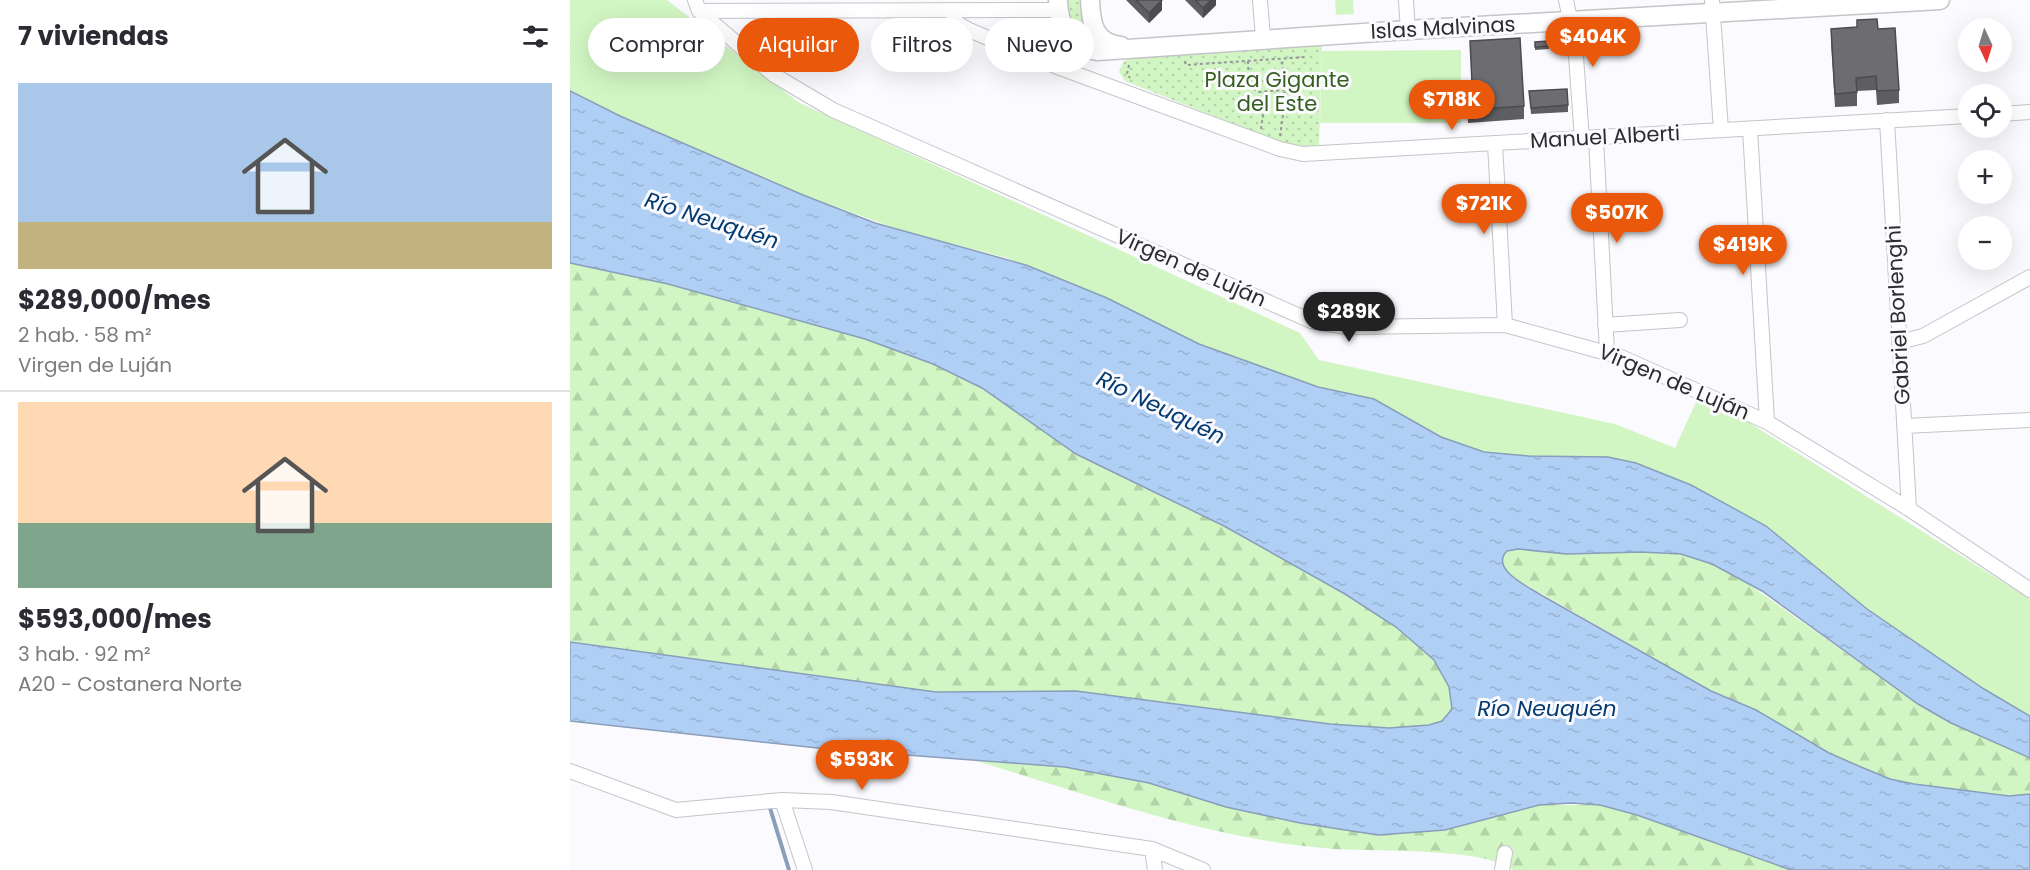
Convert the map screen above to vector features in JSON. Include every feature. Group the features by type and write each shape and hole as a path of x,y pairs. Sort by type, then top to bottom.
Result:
{"main road":[{"path":"1090,0 1092,24 1100,38 1128,54"},
{"name":"Islas Malvinas","path":"1058,5 1066,32 1083,48 1128,54 1263,38 1570,21 1712,6 1940,0"}],"street":[{"path":"1260,0 1263,38"},
{"path":"1407,0 1408,30"},
{"path":"1566,0 1576,48 1582,139"},
{"path":"697,6 830,5 950,10 1058,5"},
{"name":"Virgen de Luján","path":"697,6 774,75 833,110 1311,321 1346,327 1505,326 1607,352 1725,401 1767,422 1909,509 2030,590"},
{"path":"1712,6 1721,130"},
{"name":"Manuel Alberti","path":"950,10 957,23 969,30 1060,68 1291,152 1319,155 1958,116"},
{"path":"2012,113 2030,112"},
{"name":"Gabriel Borlenghi","path":"1887,120 1909,509"},
{"path":"1750,129 1767,422"},
{"path":"1596,138 1607,352"},
{"path":"1495,144 1505,326"},
{"path":"1899,342 1923,336 2030,277"},
{"path":"1605,325 1680,320"},
{"path":"1904,426 2030,420"},
{"path":"570,771 676,810 782,800 831,802 1152,849 1203,870"},
{"path":"782,800 805,870"},
{"path":"1152,849 1155,870"},
{"path":"1502,870 1505,853"}],"path":[{"path":"1127,74 1128,54"},
{"path":"1185,57 1186,65 1305,57"},
{"path":"1280,137 1284,90 1282,59"},
{"path":"1248,61 1249,86 1259,92 1284,90"},
{"path":"1261,129 1266,91"}],"green space":[{"path":"570,0 667,0 690,18 588,18 588,72 725,72 725,45 737,55 737,72 759,72 798,102 1300,333 1319,360 1615,424 1675,448 1698,398 1737,415 2030,599 2030,716 1984,689 1867,609 1766,526 1691,485 1636,463 1608,457 1529,456 1484,452 1441,437 1374,399 1318,387 1199,344 1107,298 1007,258 906,232 803,195 620,116 570,91"},
{"path":"1064,0 1085,0 1090,18 1069,18"},
{"path":"1335,0 1353,0 1354,14 1336,15"},
{"name":"Plaza Gigante del Este","path":"1322,45 1319,146 1290,146 1125,81 1119,72 1123,62 1131,57"},
{"path":"1461,50 1461,123 1320,123 1322,51"},
{"path":"570,263 668,284 865,339 933,364 982,388 1028,418 1153,490 1224,526 1345,594 1397,627 1434,660 1449,687 1452,709 1442,721 1429,725 1389,728 1330,724 1076,691 936,692 570,642"},
{"path":"1507,550 1566,554 1641,552 1681,554 1712,564 1737,576 1918,704 2030,758 2030,794 2009,796 1914,784 1890,779 1829,753 1756,710 1711,691 1516,579 1505,569 1502,558"},
{"path":"976,761 1065,767 1149,783 1226,807 1300,823 1378,835 1493,817 1539,805 1600,805 1637,815 1791,870 1513,870 1479,857 1454,854 1334,849 1288,844 1153,815"}],"water":[{"name":"Río Neuquén","path":"570,91 620,116 803,195 875,223 1026,265 1107,298 1199,344 1318,387 1374,399 1441,437 1484,452 1529,456 1608,457 1636,463 1691,485 1766,526 1867,609 1984,689 2030,716 2030,758 1951,723 1918,704 1762,591 1712,564 1681,554 1641,552 1566,554 1518,549 1507,551 1503,564 1513,577 1541,595 1711,691 1756,710 1829,753 1861,767 1890,779 1914,784 2009,796 2030,794 2030,870 1791,870 1637,815 1600,805 1571,803 1539,805 1445,830 1378,835 1300,823 1226,807 1149,783 1065,767 827,749 570,721 570,642 936,692 1076,691 1330,724 1389,728 1429,725 1442,721 1452,709 1449,687 1434,660 1396,627 1345,594 1224,526 1076,454 982,388 933,364 865,339 668,284 570,263"}],"building":[{"path":"1136,0 1162,0 1149,13"},
{"path":"1195,0 1211,0 1203,8"},
{"path":"1877,19 1878,29 1895,28 1899,90 1877,91 1876,76 1856,78 1857,92 1835,94 1831,29 1857,27 1857,20"},
{"path":"1520,38 1524,106 1468,110 1466,84 1472,83 1470,41"},
{"path":"1548,41 1549,46 1535,47 1535,42"},
{"path":"1567,89 1568,105 1531,108 1529,91"}],"waterway":[{"path":"770,808 789,870"}]}
